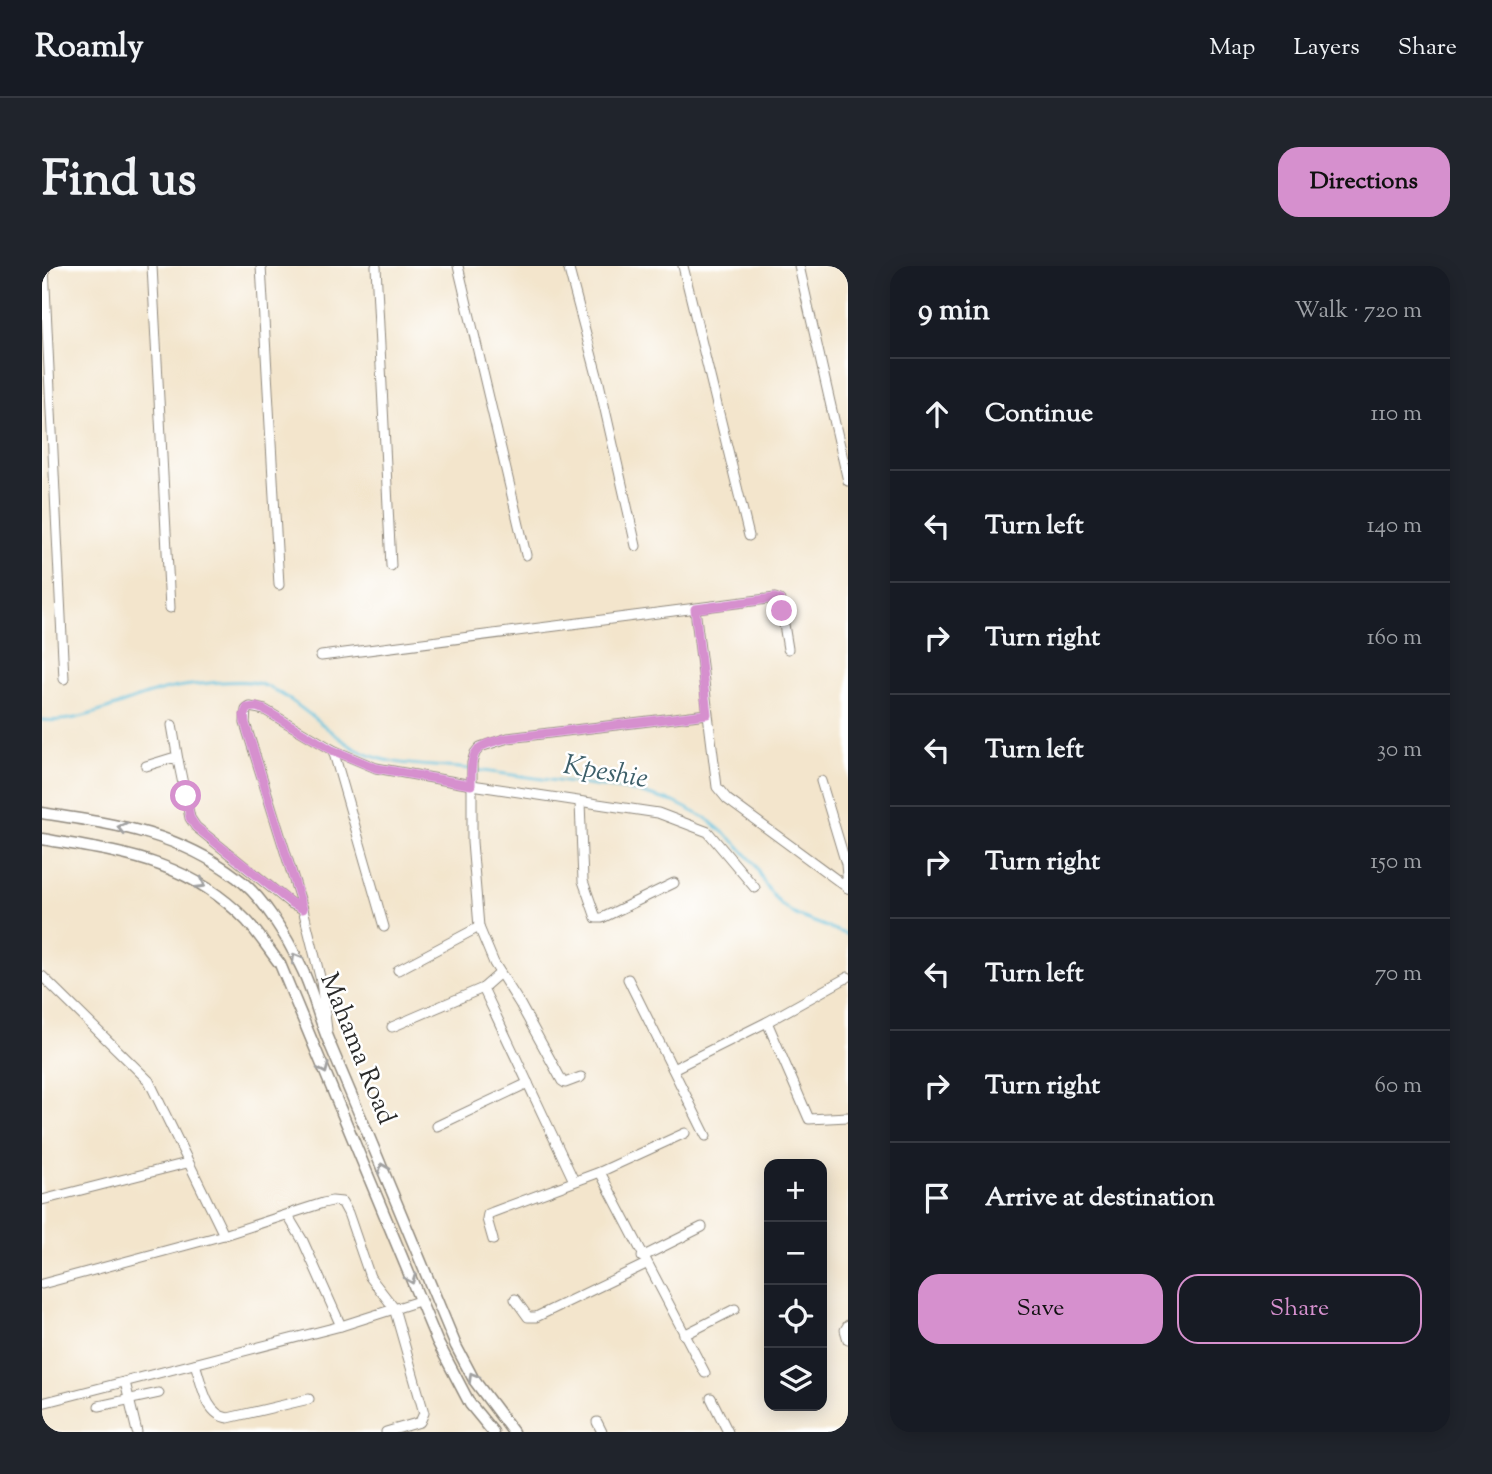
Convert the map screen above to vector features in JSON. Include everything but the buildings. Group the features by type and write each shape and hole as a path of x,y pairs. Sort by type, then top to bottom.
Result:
{"street":[{"path":"44,266 64,679"},
{"path":"152,266 170,608"},
{"path":"261,266 279,584"},
{"path":"376,266 391,566"},
{"path":"458,266 526,555"},
{"path":"568,266 636,546"},
{"path":"683,266 749,536"},
{"path":"799,266 848,481"},
{"path":"321,656 775,598 780,600 788,649"},
{"path":"695,609 717,787 727,799 848,888"},
{"path":"328,1039 321,981 303,909 245,723 246,710 250,707 265,710 332,750 376,768 658,813 708,832 755,888"},
{"path":"581,1077 565,1083 562,1081 488,951 479,927 471,842 472,763 480,747 508,738 707,714"},
{"path":"172,725 188,815 196,827 290,902 303,909"},
{"path":"332,750 384,927"},
{"path":"146,766 172,758 177,760"},
{"path":"821,781 846,864 848,888"},
{"path":"580,802 583,881 597,918 674,883"},
{"name":"Mahama Road","path":"42,813 162,836 200,852 239,878 270,913 302,968 328,1039 456,1346 474,1380 513,1432"},
{"name":"Mahama Road","path":"42,839 128,855 171,868 206,886 248,922 280,964 419,1301 470,1404 493,1432"},
{"path":"398,970 479,927"},
{"path":"392,1027 483,988 500,973"},
{"path":"42,976 149,1081 224,1235"},
{"path":"673,1069 767,1022 848,977"},
{"path":"628,979 706,1136"},
{"path":"483,988 575,1181"},
{"path":"767,1022 809,1119 848,1117"},
{"path":"437,1126 527,1083"},
{"path":"494,1240 488,1214 600,1172 685,1133"},
{"path":"42,1199 187,1163"},
{"path":"600,1172 644,1261 705,1373"},
{"path":"42,1284 224,1235 332,1201 342,1202 370,1277 394,1308 424,1413 420,1422 386,1432"},
{"path":"288,1216 303,1241 341,1326"},
{"path":"515,1299 528,1317 536,1317 644,1261 702,1227"},
{"path":"42,1403 341,1326 419,1301"},
{"path":"684,1335 735,1309"},
{"path":"848,1325 845,1330 848,1340"},
{"path":"195,1364 211,1409 221,1417 228,1418 309,1399"},
{"path":"125,1382 137,1432"},
{"path":"99,1406 159,1393"},
{"path":"711,1398 728,1432"},
{"path":"597,1422 602,1432"}],"waterway":[{"name":"Kpeshie","path":"42,720 72,719 180,687 218,682 251,682 276,691 354,748 367,754 395,762 469,769"},
{"name":"Kpeshie","path":"476,770 638,792 674,802 706,818 736,843 754,863 766,886 781,905 796,915 848,935"}],"route":[{"path":"186,796 190,818 196,827 290,902 303,909 245,723 247,708 265,710 332,750 376,768 471,785 475,753 489,742 707,714 695,609 775,598 780,600 782,611"}]}
